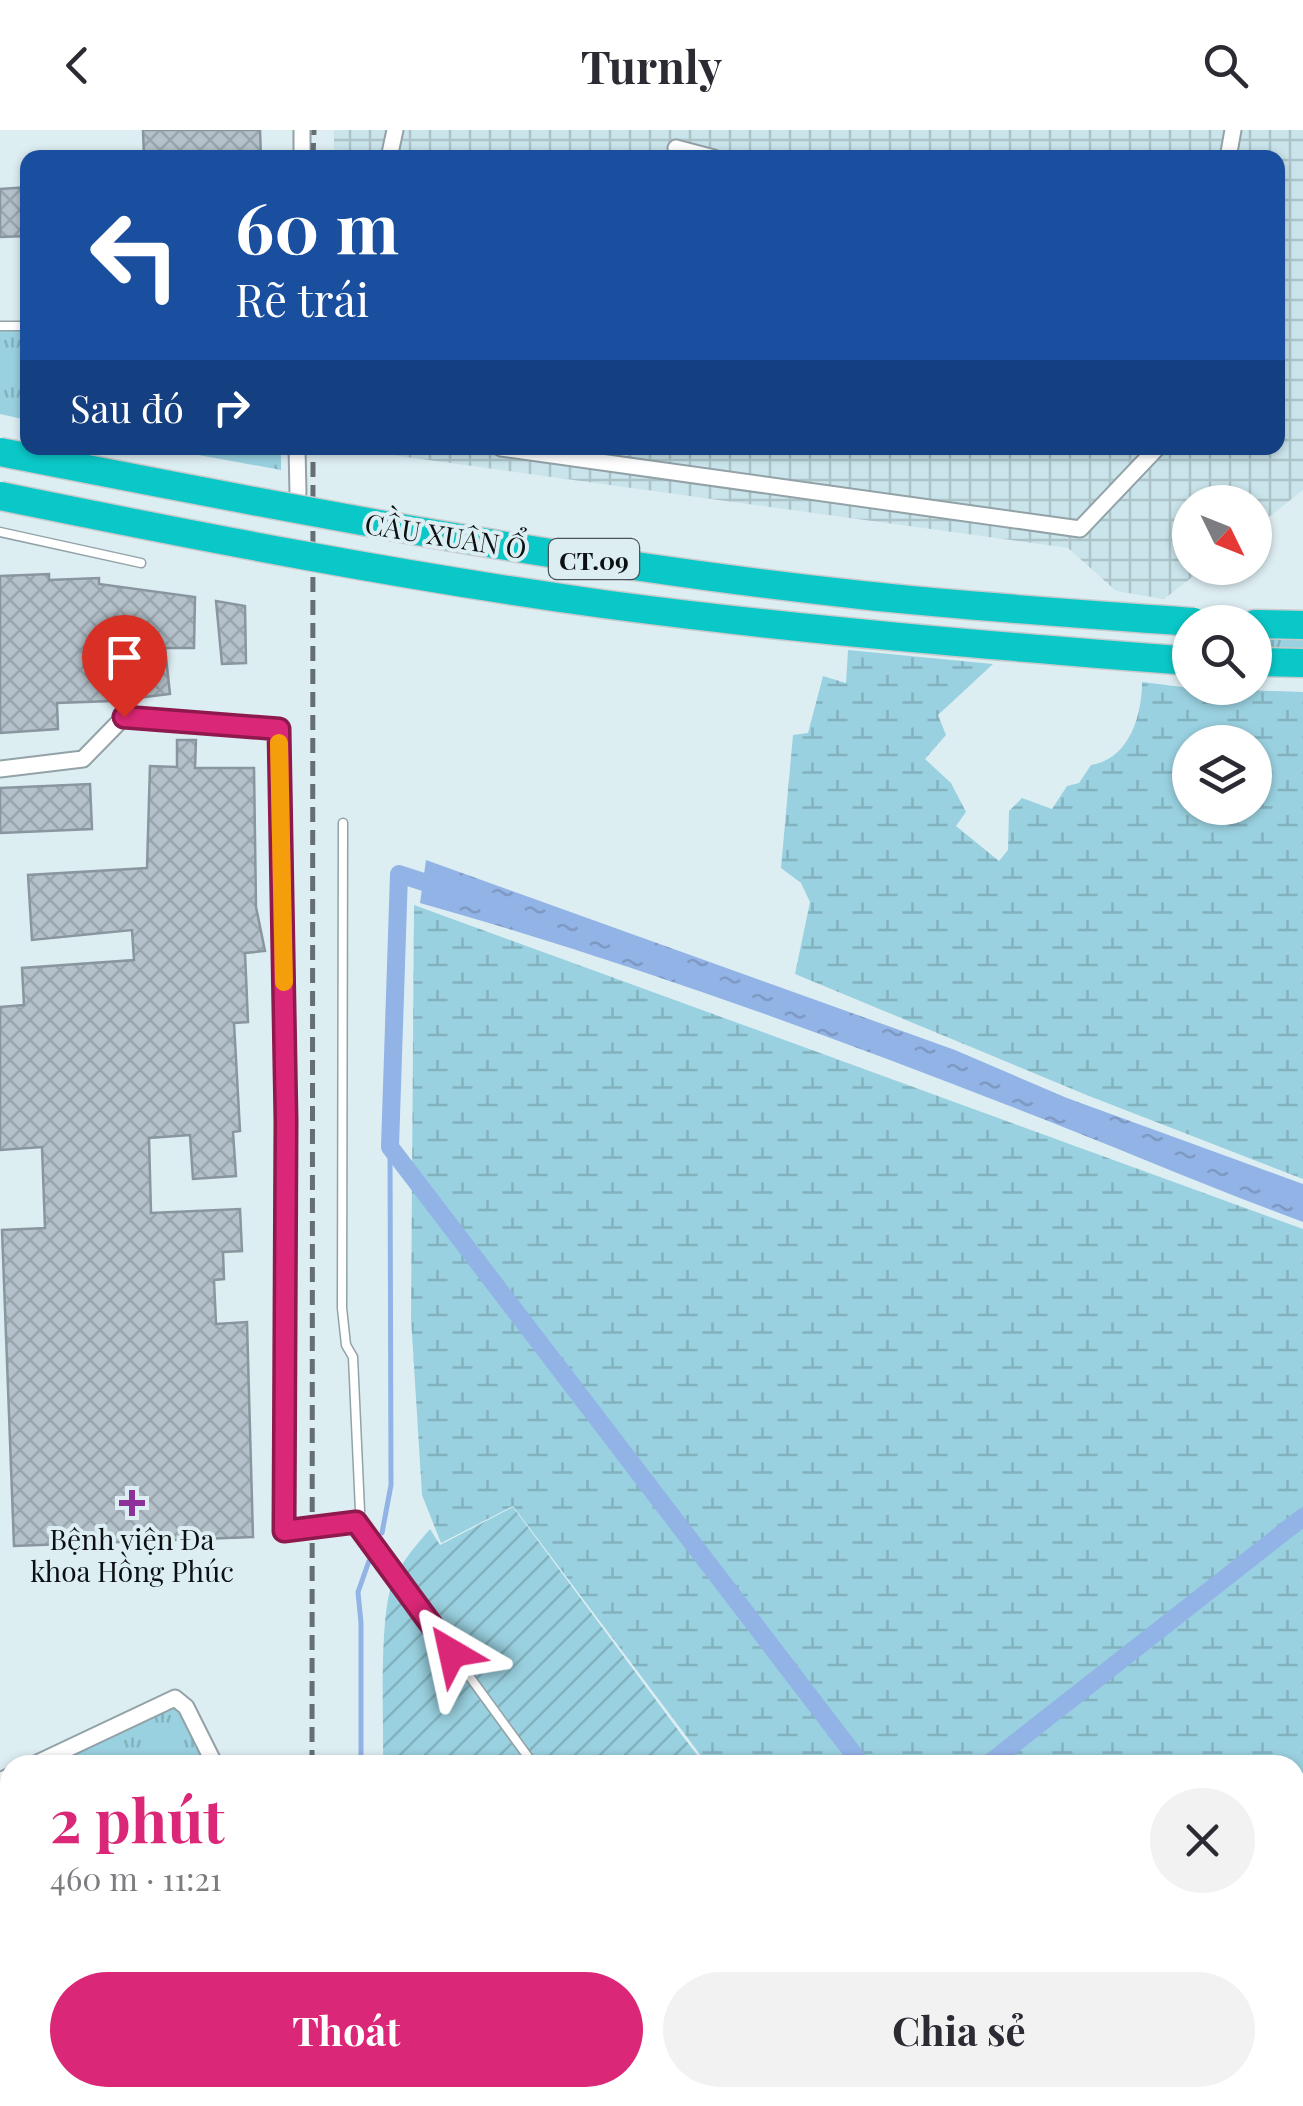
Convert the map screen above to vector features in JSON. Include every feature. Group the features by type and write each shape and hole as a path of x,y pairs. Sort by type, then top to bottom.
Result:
{"highway":[{"name":"CẦU XUÂN Ổ","path":"0,452 358,521 626,564 859,595 1172,620"},
{"name":"CẦU XUÂN Ổ","path":"0,496 283,551 598,603 852,634 1172,661"},
{"path":"1272,624 1303,624"},
{"path":"1272,662 1303,662"}],"street":[{"path":"297,455 298,493"},
{"path":"610,455 1080,529 1149,455"},
{"path":"0,769 83,759 124,717 279,729 286,1121 284,1531"},
{"path":"54,1755 175,1698 186,1708 210,1755"}],"lane":[{"path":"0,532 141,563"},
{"path":"343,823 342,1308 346,1345 354,1357 360,1512 356,1522"},
{"path":"284,1531 356,1522"},
{"path":"356,1522 527,1755"}],"shaded area":[{"path":"334,130 1303,130 1303,490 1272,515 1272,485 1172,485 1172,585 1182,585 1164,599 1116,591 1068,548 392,455 1285,455 1285,150 334,150"}],"green space":[{"path":"0,321 20,321 20,418 0,414"},
{"path":"198,455 281,455 281,470"},
{"path":"1272,639 1303,640 1303,651 1272,650"},
{"path":"848,650 993,664 938,715 946,735 925,759 951,783 966,812 956,826 999,861 1008,850 1009,811 1022,798 1052,809 1067,786 1079,783 1091,765 1104,761 1124,745 1136,722 1142,682 1172,686 1172,705 1272,705 1272,691 1303,692 1303,1179 1089,1096 795,974 810,902 801,883 781,868 793,735 808,733 823,676 846,683"},
{"path":"414,905 1303,1229 1303,1755 700,1755 513,1506 441,1543 422,1495 411,1318"},
{"path":"513,1507 698,1755 383,1755 384,1641 389,1595 406,1559 430,1529 440,1545"},
{"path":"168,1704 179,1706 203,1755 63,1755"}],"water":[{"path":"426,860 955,1050 1067,1098 1303,1184 1303,1222 789,1023 643,972 420,903"}],"building":[{"path":"143,130 260,130 261,150 144,150"},
{"path":"20,188 20,236 0,237 0,189"},
{"path":"49,574 49,580 99,578 99,584 195,597 194,648 165,648 170,694 57,703 58,729 0,733 0,576"},
{"path":"216,601 245,606 246,663 222,664"},
{"path":"177,740 196,740 195,768 254,768 256,907 265,951 245,953 248,1022 234,1023 240,1131 233,1132 236,1176 193,1179 190,1135 149,1138 151,1213 240,1209 242,1251 223,1252 224,1279 214,1280 216,1324 247,1322 253,1537 14,1546 2,1230 45,1228 42,1147 0,1150 0,1007 24,1005 22,968 134,960 132,930 32,940 28,875 147,868 150,766 177,767"},
{"path":"90,784 92,829 0,833 0,788"}],"waterway":[{"path":"445,889 399,874 390,1147 854,1755"},
{"path":"382,1533 391,1485 390,1147"},
{"path":"1000,1755 1303,1517"},
{"path":"361,1755 358,1592 369,1561"}],"railway":[{"path":"313,150 314,130"},
{"path":"312,1755 313,455"}],"slow traffic":[{"path":"279,743 284,982"}],"place":[{"name":"Bệnh viện Đa khoa Hồng Phúc","path":"132,1503"}],"route":[{"path":"124,717 279,729 286,1121 284,1531 356,1522 452,1653"}]}
